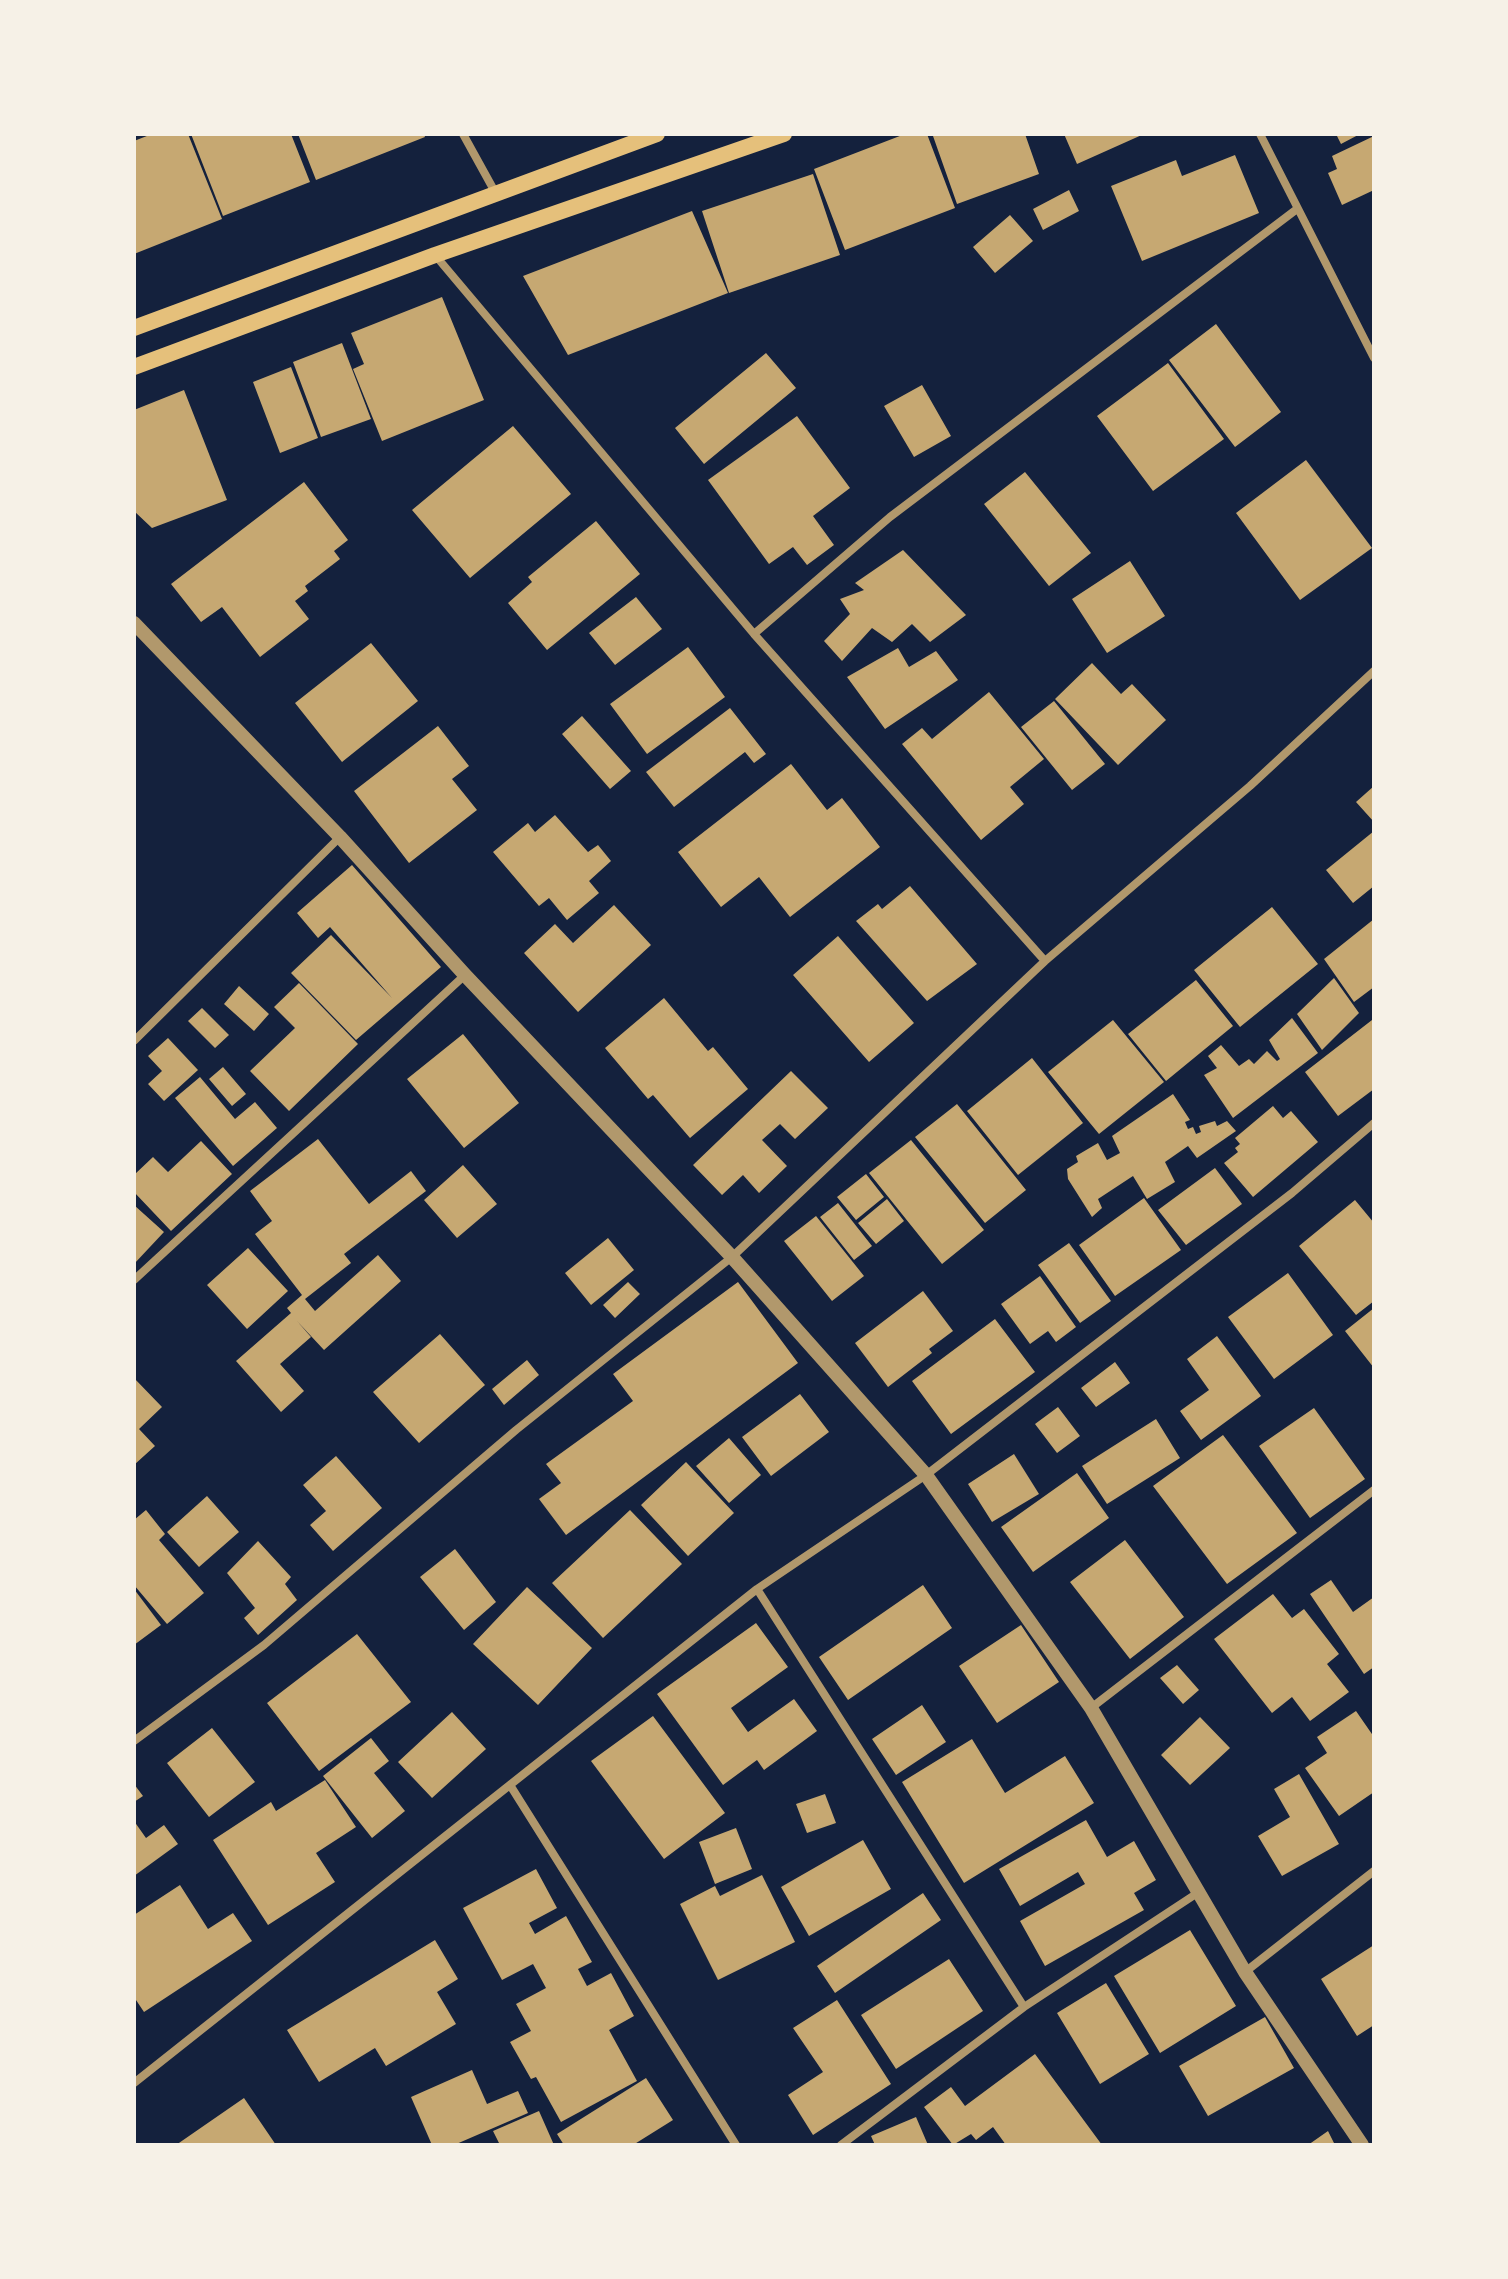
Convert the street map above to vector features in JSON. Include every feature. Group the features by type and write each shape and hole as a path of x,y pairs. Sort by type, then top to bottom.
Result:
{"main road":[{"path":"134,328 657,134"},
{"path":"134,367 435,255 784,134"}],"street":[{"path":"463,134 495,192"},
{"path":"1260,134 1374,358"},
{"path":"754,634 890,517 1297,209"},
{"path":"435,255 754,634 1045,961"},
{"path":"134,623 340,837 465,975 732,1257 926,1475 1091,1708 1245,1972 1362,2145"},
{"path":"134,1741 264,1645 516,1430 732,1257 1045,961 1250,786 1374,671"},
{"path":"134,1041 340,837"},
{"path":"134,1280 465,975"},
{"path":"134,2083 757,1589 926,1475 1292,1193 1374,1123"},
{"path":"1091,1708 1374,1490"},
{"path":"757,1589 1024,2007"},
{"path":"510,1785 736,2145"},
{"path":"1245,1972 1374,1871"},
{"path":"841,2145 1024,2007 1199,1892"}],"building":[{"path":"152,134 188,134 222,219 134,254 134,141"},
{"path":"191,134 291,134 310,182 223,216"},
{"path":"298,134 424,134 425,137 316,180"},
{"path":"905,134 927,134 955,208 845,250 814,169"},
{"path":"1025,134 1039,174 957,204 933,136"},
{"path":"1064,134 1144,134 1077,164"},
{"path":"1336,134 1360,134 1341,144"},
{"path":"1374,136 1374,190 1342,205 1328,173 1337,169 1332,156"},
{"path":"1235,155 1259,213 1142,261 1111,186 1176,160 1182,176"},
{"path":"813,174 840,255 729,293 702,211"},
{"path":"1069,190 1079,211 1043,230 1033,209"},
{"path":"692,211 728,293 568,355 523,276"},
{"path":"1010,215 1033,241 995,273 973,247"},
{"path":"442,297 484,400 382,441 353,369 364,364 351,333"},
{"path":"1216,324 1281,412 1235,447 1169,360"},
{"path":"342,343 371,419 321,437 293,362"},
{"path":"766,353 796,388 704,464 675,428"},
{"path":"1168,363 1224,439 1153,491 1097,416"},
{"path":"291,367 318,438 280,453 253,382"},
{"path":"922,385 951,436 914,457 884,406"},
{"path":"184,390 227,500 152,528 134,511 134,410"},
{"path":"797,416 850,488 813,516 834,545 807,565 793,547 769,564 708,480"},
{"path":"513,426 571,494 470,578 412,510"},
{"path":"1306,460 1372,548 1300,600 1236,513"},
{"path":"1025,472 1091,553 1049,586 984,504"},
{"path":"304,482 348,540 334,551 340,559 305,586 308,591 295,601 309,619 260,657 222,607 201,622 171,584"},
{"path":"596,521 640,574 547,650 508,603 532,582 528,577"},
{"path":"903,550 966,615 930,642 912,624 892,642 872,628 842,661 824,641 850,614 840,599 864,590 855,583"},
{"path":"1130,561 1165,616 1107,653 1072,599"},
{"path":"636,597 662,629 615,665 589,633"},
{"path":"371,643 418,701 342,762 295,703"},
{"path":"688,647 725,697 647,754 610,704"},
{"path":"898,648 909,667 936,651 958,680 885,729 847,677"},
{"path":"1092,663 1121,694 1132,684 1166,720 1118,765 1055,699"},
{"path":"989,692 1044,759 1010,787 1024,804 981,840 902,744 922,728 932,739"},
{"path":"1054,701 1105,764 1072,790 1021,727"},
{"path":"730,708 766,754 754,763 745,752 674,807 646,772"},
{"path":"582,716 631,771 610,789 562,734"},
{"path":"438,726 469,766 452,779 477,810 409,863 354,791"},
{"path":"791,764 827,810 842,798 880,847 790,917 759,877 721,907 678,852"},
{"path":"1374,786 1374,822 1356,802"},
{"path":"555,815 588,852 598,845 611,861 589,881 599,893 567,920 549,898 539,906 493,852 528,823 535,832"},
{"path":"1374,831 1374,886 1353,903 1326,870"},
{"path":"352,865 441,967 356,1040 291,973 331,935 392,998 330,927 318,938 297,913"},
{"path":"910,886 977,964 927,1001 856,921 878,904 882,909"},
{"path":"614,905 651,945 578,1012 524,953 555,924 573,943"},
{"path":"1272,907 1318,964 1240,1027 1194,970"},
{"path":"1374,919 1374,987 1354,1002 1324,959"},
{"path":"838,936 914,1023 869,1062 793,975"},
{"path":"1334,978 1359,1013 1322,1050 1297,1014"},
{"path":"1196,980 1233,1026 1166,1081 1128,1034"},
{"path":"299,983 358,1044 289,1111 250,1071 295,1028 274,1007"},
{"path":"239,986 269,1014 254,1031 224,1004"},
{"path":"664,998 708,1051 713,1047 748,1089 690,1138 653,1095 648,1099 605,1048"},
{"path":"202,1008 229,1035 215,1048 188,1021"},
{"path":"1292,1018 1318,1053 1233,1118 1204,1075 1217,1068 1208,1056 1221,1045 1239,1066 1249,1059 1254,1064 1267,1051 1277,1061 1280,1059 1269,1040"},
{"path":"1113,1020 1164,1082 1099,1134 1048,1072"},
{"path":"1372,1020 1374,1089 1338,1116 1305,1072"},
{"path":"463,1034 519,1103 464,1148 407,1079"},
{"path":"168,1038 198,1070 164,1101 148,1084 162,1071 148,1056"},
{"path":"1032,1058 1083,1123 1018,1175 967,1111"},
{"path":"223,1067 246,1094 232,1106 209,1079"},
{"path":"791,1071 828,1108 795,1139 780,1124 762,1140 787,1166 759,1193 743,1175 722,1195 693,1165"},
{"path":"200,1077 235,1119 255,1102 277,1128 233,1166 175,1098"},
{"path":"1173,1094 1190,1120 1185,1122 1188,1129 1193,1127 1196,1134 1201,1132 1199,1126 1215,1121 1217,1126 1227,1121 1236,1131 1197,1158 1188,1146 1165,1162 1175,1182 1147,1199 1133,1176 1098,1199 1102,1208 1092,1217 1068,1179 1067,1169 1078,1162 1076,1156 1098,1143 1107,1160 1120,1153 1112,1136"},
{"path":"957,1104 1026,1190 985,1223 915,1137"},
{"path":"1273,1106 1283,1118 1291,1111 1318,1142 1253,1197 1224,1163 1238,1152 1235,1148 1240,1144 1235,1138"},
{"path":"318,1139 369,1204 411,1171 426,1191 344,1254 351,1263 305,1299 315,1311 378,1255 401,1281 324,1350 297,1321 311,1337 280,1364 304,1391 281,1412 236,1361 291,1313 287,1308 302,1295 255,1234 272,1221 250,1191"},
{"path":"911,1140 984,1230 942,1264 869,1173"},
{"path":"201,1141 232,1174 171,1231 134,1192 134,1175 153,1157 168,1172"},
{"path":"463,1165 497,1204 457,1238 424,1200"},
{"path":"1215,1168 1242,1204 1186,1245 1158,1210"},
{"path":"866,1174 884,1197 856,1220 837,1197"},
{"path":"1144,1198 1181,1250 1115,1296 1079,1245"},
{"path":"887,1199 904,1221 876,1244 858,1223"},
{"path":"1355,1200 1374,1223 1374,1301 1356,1315 1299,1246"},
{"path":"838,1203 872,1246 854,1260 820,1217"},
{"path":"134,1205 164,1232 134,1264"},
{"path":"816,1216 864,1276 832,1301 784,1241"},
{"path":"608,1238 634,1270 591,1305 565,1273"},
{"path":"1069,1243 1111,1301 1080,1323 1038,1265"},
{"path":"248,1248 288,1291 247,1329 207,1285"},
{"path":"1288,1273 1333,1335 1274,1379 1228,1317"},
{"path":"1040,1276 1076,1327 1056,1342 1048,1331 1030,1344 1001,1304"},
{"path":"628,1282 640,1294 615,1318 603,1305"},
{"path":"738,1282 798,1363 566,1535 539,1499 561,1483 546,1464 633,1401 613,1374"},
{"path":"923,1291 953,1331 929,1349 932,1353 888,1387 855,1343"},
{"path":"1374,1308 1374,1368 1345,1331"},
{"path":"995,1319 1035,1372 951,1434 912,1381"},
{"path":"440,1334 485,1385 419,1443 373,1392"},
{"path":"1217,1336 1261,1396 1201,1440 1180,1411 1209,1390 1187,1359"},
{"path":"527,1360 539,1375 504,1405 492,1389"},
{"path":"1115,1362 1130,1383 1096,1407 1081,1388"},
{"path":"134,1378 162,1407 139,1429 155,1446 134,1465"},
{"path":"800,1394 829,1432 771,1476 742,1437"},
{"path":"1058,1407 1080,1436 1057,1453 1035,1424"},
{"path":"1314,1408 1365,1479 1310,1518 1259,1446"},
{"path":"1156,1419 1180,1458 1107,1504 1082,1466"},
{"path":"1223,1435 1297,1533 1227,1584 1153,1486"},
{"path":"729,1438 761,1475 729,1503 696,1466"},
{"path":"1014,1454 1039,1494 992,1522 968,1484"},
{"path":"336,1456 382,1508 333,1551 310,1525 326,1511 303,1485"},
{"path":"686,1462 734,1513 688,1556 641,1505"},
{"path":"1077,1473 1109,1518 1033,1572 1001,1527"},
{"path":"207,1496 239,1532 199,1567 167,1532"},
{"path":"146,1510 165,1534 159,1540 204,1593 167,1624 134,1585 134,1520"},
{"path":"630,1510 682,1564 603,1638 552,1583"},
{"path":"1125,1540 1184,1617 1130,1659 1070,1582"},
{"path":"258,1541 291,1577 285,1584 297,1600 258,1635 244,1618 255,1608 227,1573"},
{"path":"455,1549 496,1602 464,1630 420,1577"},
{"path":"1331,1580 1353,1612 1374,1597 1374,1667 1364,1674 1310,1594"},
{"path":"923,1585 952,1628 848,1700 819,1657"},
{"path":"527,1587 592,1648 538,1705 473,1644"},
{"path":"134,1589 161,1625 134,1645"},
{"path":"1273,1594 1292,1618 1304,1609 1339,1654 1327,1664 1349,1692 1310,1721 1292,1697 1272,1713 1214,1639"},
{"path":"756,1623 788,1667 731,1708 748,1732 794,1699 817,1731 764,1770 757,1760 723,1785 657,1694"},
{"path":"1021,1625 1059,1682 997,1723 959,1666"},
{"path":"357,1634 411,1702 319,1771 267,1703"},
{"path":"1177,1665 1199,1690 1183,1704 1160,1678"},
{"path":"922,1705 946,1742 896,1775 872,1739"},
{"path":"1356,1711 1374,1737 1374,1792 1339,1816 1305,1768 1327,1753 1317,1737"},
{"path":"452,1712 486,1749 432,1798 398,1762"},
{"path":"653,1716 725,1813 664,1859 591,1761"},
{"path":"1200,1717 1230,1748 1190,1785 1161,1755"},
{"path":"212,1728 255,1782 209,1817 167,1763"},
{"path":"371,1738 389,1761 374,1773 405,1811 372,1838 323,1776"},
{"path":"972,1739 1005,1793 1065,1756 1094,1803 964,1883 902,1782"},
{"path":"1299,1774 1339,1844 1282,1876 1258,1836 1290,1817 1274,1789"},
{"path":"325,1780 356,1827 316,1853 335,1882 268,1925 213,1840 271,1802 276,1811"},
{"path":"134,1784 143,1796 134,1802"},
{"path":"825,1794 836,1823 807,1833 796,1804"},
{"path":"1086,1820 1107,1857 1134,1841 1156,1880 1134,1893 1144,1910 1045,1966 1020,1921 1085,1884 1078,1872 1020,1906 999,1869"},
{"path":"134,1821 146,1838 164,1825 178,1844 134,1876"},
{"path":"736,1828 752,1869 715,1884 699,1842"},
{"path":"863,1840 891,1889 809,1936 781,1887"},
{"path":"536,1869 557,1908 529,1923 535,1934 566,1916 592,1962 578,1969 587,1986 611,1973 634,2016 609,2030 637,2081 561,2122 536,2077 531,2079 510,2042 531,2031 516,2004 546,1988 533,1964 502,1980 463,1908"},
{"path":"762,1875 795,1942 718,1980 680,1904 715,1886 720,1896"},
{"path":"180,1885 208,1929 233,1913 252,1941 144,2012 134,1997 134,1915"},
{"path":"923,1893 941,1920 835,1993 817,1966"},
{"path":"1190,1930 1236,2006 1160,2053 1114,1976"},
{"path":"435,1940 458,1979 437,1992 456,2024 386,2066 375,2048 319,2082 287,2030"},
{"path":"1374,1945 1374,2025 1357,2036 1321,1979"},
{"path":"949,1959 983,2011 896,2069 861,2015"},
{"path":"1106,1983 1149,2054 1100,2084 1057,2013"},
{"path":"837,2000 891,2084 813,2135 788,2095 823,2072 793,2028"},
{"path":"1265,2017 1294,2068 1208,2116 1179,2066"},
{"path":"1035,2054 1102,2145 1006,2145 993,2127 976,2140 971,2134 953,2145 924,2107 951,2087 965,2106"},
{"path":"472,2070 487,2104 518,2091 528,2113 454,2145 432,2145 411,2097"},
{"path":"646,2078 673,2120 633,2145 564,2145 557,2134"},
{"path":"244,2098 276,2145 176,2145"},
{"path":"539,2111 554,2145 500,2145 493,2131"},
{"path":"916,2117 928,2145 875,2145 871,2136"},
{"path":"1328,2131 1335,2145 1308,2145"}]}
